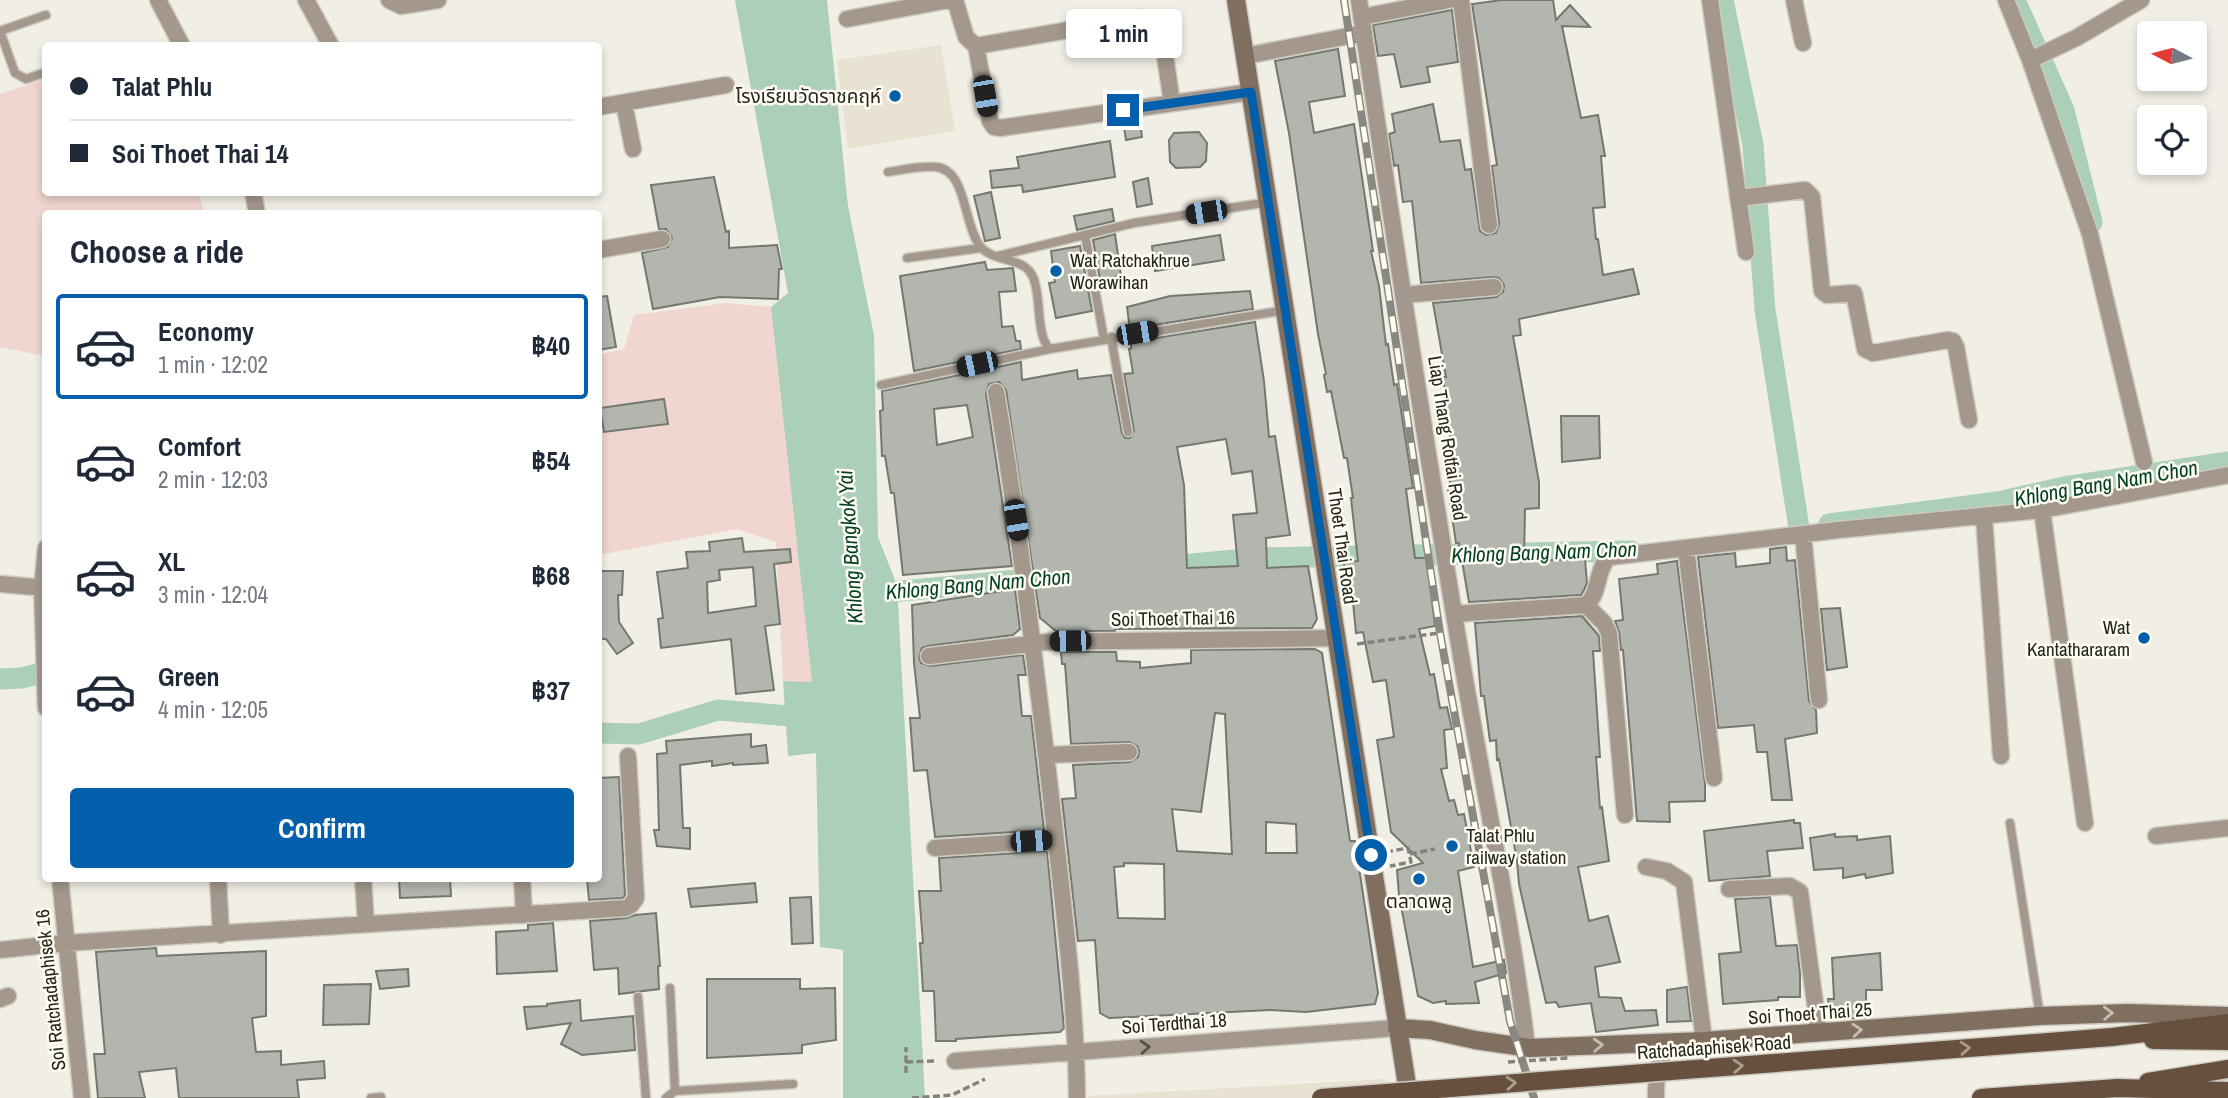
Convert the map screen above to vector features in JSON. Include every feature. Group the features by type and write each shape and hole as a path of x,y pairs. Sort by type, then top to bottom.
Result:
{"main road":[{"name":"Thoet Thai Road","path":"1236,0 1409,1098"},
{"name":"Soi Thoet Thai 25","path":"1397,1028 1430,1030 1530,1048 1704,1041 2040,1016 2128,1013 2228,1016"},
{"name":"Ratchadaphisek Road","path":"1321,1098 2112,1037 2228,1023"},
{"name":"Ratchadaphisek Road","path":"2112,1037 2228,1041"},
{"path":"1981,1098 2118,1088 2228,1069"},
{"path":"2118,1088 2228,1091"}],"street":[{"path":"158,0 181,42"},
{"path":"306,0 329,42"},
{"path":"388,0 401,6 438,0"},
{"path":"847,19 949,0"},
{"path":"955,0 971,41 990,121 994,127 1251,92"},
{"name":"Liap Thang Rotfai Road","path":"1359,0 1455,622 1513,941 1526,1039 1530,1048"},
{"path":"1245,56 1449,0"},
{"path":"1461,0 1489,225"},
{"path":"1710,0 1751,196 1746,253"},
{"path":"1794,0 1804,43"},
{"path":"2006,0 2030,60 2090,234 2144,462"},
{"path":"2030,60 2076,38 2141,0"},
{"path":"971,41 1138,18 1157,21 1161,29 1172,103"},
{"path":"602,106 726,85"},
{"path":"624,103 633,149"},
{"path":"1751,196 1805,190 1812,197 1822,291 1827,295 1854,293 1864,349 1873,352 1953,341 1969,419"},
{"path":"602,249 662,239"},
{"path":"1403,295 1494,287"},
{"path":"996,392 1023,564 1056,840 1077,1052 1077,1098"},
{"path":"1455,622 1586,605 1592,600 1599,572 1609,557 2042,510 2228,475"},
{"path":"2042,510 2085,823"},
{"path":"1984,517 2001,756"},
{"path":"1804,534 1819,700"},
{"path":"1686,548 1714,778"},
{"path":"0,584 42,588"},
{"path":"1586,605 1597,615 1609,633 1625,815"},
{"name":"Soi Thoet Thai 16","path":"929,656 1032,642 1336,642"},
{"path":"1046,755 1129,752"},
{"path":"0,950 65,943 625,908 636,898 628,756"},
{"path":"2156,836 2228,828"},
{"path":"935,848 1056,840"},
{"path":"1646,867 1667,871 1684,882 1704,1041"},
{"name":"Soi Ratchadaphisek 16","path":"60,882 82,1098"},
{"path":"218,882 221,935"},
{"path":"363,882 366,924"},
{"path":"522,882 524,915"},
{"path":"1729,889 1790,886 1800,892 1819,1033"},
{"name":"Soi Terdthai 18","path":"955,1061 1397,1028"},
{"path":"1656,1098 1655,1083 1667,1043"}],"lane":[{"path":"42,73 26,79 15,73 0,31 46,15"},
{"path":"888,172 935,167 950,171 957,181 970,229 981,248 995,256 1012,260 1031,273 1038,288 1042,336 1050,349"},
{"path":"995,256 1134,223 1269,202"},
{"path":"1084,235 1128,432"},
{"path":"907,258 981,248"},
{"path":"881,385 1108,338 1286,310"},
{"path":"2010,822 2040,1016"},
{"path":"670,988 675,1091"},
{"path":"638,997 646,1098"},
{"path":"666,1098 675,1091 793,1084"},
{"path":"371,1098 382,1097"}],"path":[{"path":"1336,642 1455,622"},
{"path":"1385,853 1408,848 1410,854 1411,862 1388,867"},
{"path":"1410,854 1435,849"},
{"path":"906,1047 906,1073"},
{"path":"1508,1062 1575,1058"},
{"path":"906,1062 934,1061"},
{"path":"912,1098 952,1095 985,1079"}],"shaded area":[{"name":"โรงเรียนวัดราชคฤห์","path":"941,45 955,131 848,149 837,60"},
{"path":"42,80 42,196 200,196 203,210 42,210 42,355 0,347 0,94"},
{"path":"726,303 771,307 812,683 783,681 776,542 737,529 602,554 602,354 624,349 634,315"},
{"path":"1386,1079 1388,1098 1088,1098 1088,1096"}],"water":[{"name":"Khlong Bangkok Yai","path":"735,0 827,0 848,206 874,335 878,537 897,585 925,1098 843,1098 843,950 820,947 816,753 788,756 783,681 812,682 771,307 788,293"}],"building":[{"path":"1502,0 1553,0 1556,20 1570,5 1590,27 1562,26 1581,118 1598,115 1605,156 1601,156 1605,207 1593,208 1596,239 1603,275 1633,269 1639,294 1519,319 1521,335 1513,336 1539,482 1539,508 1525,509 1524,561 1585,559 1587,583 1584,590 1581,595 1469,602 1448,489 1451,489 1445,453 1452,452 1443,377 1446,377 1433,303 1496,297 1503,292 1504,285 1499,278 1493,277 1421,283 1412,201 1403,202 1398,165 1394,166 1389,134 1395,132 1392,114 1433,104 1440,142 1460,140 1465,170 1471,169 1480,231 1486,235 1496,233 1499,224 1492,166 1497,165 1472,4"},
{"path":"1452,10 1458,62 1427,67 1430,82 1401,87 1394,54 1378,56 1373,25"},
{"path":"1338,49 1345,96 1309,102 1314,133 1354,124 1386,345 1388,344 1394,385 1397,384 1413,488 1406,489 1415,558 1426,558 1429,574 1435,626 1419,629 1430,675 1434,674 1440,708 1447,707 1452,729 1444,730 1447,768 1441,769 1449,801 1454,800 1458,815 1464,814 1474,867 1458,871 1473,967 1504,960 1506,973 1475,982 1479,1003 1433,1003 1418,996 1399,895 1397,870 1423,863 1391,832 1377,740 1394,737 1386,680 1373,682 1363,632 1356,633 1351,581 1345,581 1344,562 1358,561 1353,498 1347,458 1344,458 1331,391 1327,392 1289,133 1275,61"},
{"path":"1140,119 1142,137 1126,140 1123,121"},
{"path":"1199,132 1207,143 1206,161 1200,167 1176,168 1170,162 1169,140 1174,133"},
{"path":"1110,141 1115,177 1023,192 1022,185 992,188 990,171 1019,168 1017,157"},
{"path":"714,177 726,232 729,231 729,248 777,245 782,269 779,269 778,299 720,297 653,309 642,253 668,247 672,238 666,229 659,229 651,185"},
{"path":"1148,178 1152,204 1137,207 1133,182"},
{"path":"991,192 1000,238 985,241 974,196"},
{"path":"1112,209 1114,221 1077,230 1074,216"},
{"path":"1115,234 1121,276 1100,279 1093,240"},
{"path":"1220,235 1224,260 1155,271 1152,246"},
{"path":"1080,246 1092,311 1056,318 1049,283 1055,282 1051,251"},
{"path":"985,262 987,270 1013,268 1016,291 999,292 1002,327 1013,326 1021,349 914,371 900,276"},
{"path":"1250,291 1253,309 1130,329 1127,307 1170,296"},
{"path":"607,296 616,347 602,349 602,297"},
{"path":"1255,322 1269,437 1275,436 1290,535 1266,538 1267,568 1308,566 1317,619 1312,628 1056,631 1040,618 1006,390 999,382 989,384 986,394 1012,566 903,575 894,493 891,493 885,456 882,456 882,391 1021,362 1022,380 1077,370 1078,379 1111,375 1122,433 1125,438 1130,438 1134,431 1124,374 1133,373 1129,349 1131,342","holes":["967,405 973,437 937,445 934,409","1226,439 1232,474 1252,471 1257,513 1233,515 1238,566 1187,568 1184,485 1177,447"]},
{"path":"664,399 668,424 604,432 602,408"},
{"path":"1561,416 1599,416 1600,458 1562,462"},
{"path":"742,538 744,552 790,549 791,562 774,564 780,624 765,626 774,690 736,694 731,639 661,648 658,619 663,618 657,572 688,568 686,552 710,551 709,542","holes":["753,567 756,606 708,613 707,582 720,580 719,570"]},
{"path":"1786,547 1787,561 1795,560 1809,701 1816,710 1817,733 1785,739 1792,800 1772,800 1767,752 1757,752 1754,725 1718,728 1698,557 1735,553 1736,567 1770,563 1770,549"},
{"path":"1677,561 1705,801 1669,802 1670,822 1637,821 1623,650 1615,621 1623,620 1619,579 1658,574 1657,564"},
{"path":"602,571 623,571 622,595 618,595 619,622 633,643 617,654 606,639 602,639"},
{"path":"1015,589 1020,629 1013,635 928,646 922,648 919,657 921,663 930,666 1023,655 1026,675 1018,675 1022,716 1031,716 1044,830 935,837 927,770 914,771 910,718 920,718 914,663 912,605"},
{"path":"1840,608 1847,667 1827,670 1821,609"},
{"path":"1582,616 1599,636 1600,651 1593,651 1600,757 1596,757 1600,808 1602,807 1609,861 1578,867 1589,921 1608,916 1620,962 1595,967 1599,997 1621,998 1625,1011 1656,1010 1658,1025 1596,1032 1591,1003 1559,1007 1556,1002 1546,1003 1519,884 1499,759 1497,760 1496,740 1490,741 1484,696 1481,696 1475,623"},
{"path":"1315,649 1322,653 1350,841 1355,841 1378,993 1375,1004 1306,1012 1270,1010 1109,1018 1100,1013 1095,940 1078,941 1062,799 1076,798 1073,765 1130,762 1138,757 1139,751 1137,746 1129,742 1071,744 1065,664 1062,664 1061,652 1116,652 1117,661 1140,662 1140,668 1191,663 1191,650","holes":["1215,713 1225,714 1232,854 1177,851 1172,809 1201,812","1266,822 1296,824 1297,853 1266,853","1124,863 1164,864 1165,919 1118,918 1114,867 1124,866"]},
{"path":"751,734 751,747 766,745 768,763 712,766 712,761 680,765 683,828 690,828 690,849 657,846 654,830 659,830 657,754 667,753 666,741"},
{"path":"619,777 625,895 623,898 589,900 587,882 602,882 602,778"},
{"path":"1794,820 1794,823 1800,823 1803,848 1767,851 1770,876 1709,881 1704,831"},
{"path":"1835,834 1835,837 1857,836 1857,840 1890,836 1893,873 1866,878 1865,874 1843,878 1843,868 1814,870 1810,838"},
{"path":"1047,851 1064,1028 1060,1032 936,1041 934,991 923,991 919,891 941,891 939,858"},
{"path":"399,882 450,882 451,896 400,898"},
{"path":"755,883 757,902 691,907 688,889"},
{"path":"811,897 813,943 792,944 790,898"},
{"path":"1770,897 1776,946 1797,945 1800,997 1723,1004 1719,954 1741,952 1735,899"},
{"path":"656,913 659,989 619,994 618,968 594,970 590,921"},
{"path":"553,923 557,971 497,974 496,932 528,930 528,925"},
{"path":"156,948 157,956 266,951 266,1016 252,1018 256,1052 281,1051 281,1065 324,1061 325,1078 297,1080 299,1098 179,1098 176,1068 139,1072 145,1098 98,1098 94,1054 105,1054 96,952"},
{"path":"1880,953 1882,990 1866,990 1866,1018 1831,1019 1828,999 1834,999 1832,958"},
{"path":"408,969 409,986 380,989 376,971"},
{"path":"707,979 800,979 800,989 835,988 836,1040 802,1045 802,1053 707,1058"},
{"path":"371,984 369,1024 323,1025 324,985"},
{"path":"1687,987 1691,1021 1667,1022 1667,990"},
{"path":"580,1000 581,1021 633,1016 635,1050 582,1055 561,1044 571,1023 527,1029 524,1007"}],"waterway":[{"path":"1723,0 1753,145 1765,310 1799,528"},
{"path":"2015,0 2064,110 2092,222"},
{"name":"Khlong Bang Nam Chon","path":"1829,524 1998,502 2064,487 2228,462"},
{"name":"Khlong Bang Nam Chon","path":"1160,567 1256,558 1631,551"},
{"name":"Khlong Bang Nam Chon","path":"870,594 1061,576"},
{"path":"0,679 42,673"},
{"path":"602,733 639,734 718,710 814,718"}],"railway":[{"path":"1344,0 1440,633 1510,1021 1534,1098"}],"place":[{"name":"โรงเรียนวัดราชคฤห์","path":"895,96"},
{"name":"Wat Ratchakhrue Worawihan","path":"1056,271"},
{"name":"Wat Kantathararam","path":"2144,638"},
{"name":"Talat Phlu railway station","path":"1452,846"},
{"name":"ตลาดพลู","path":"1419,879"}],"route":[{"path":"1123,110 1251,92 1371,855"}]}
